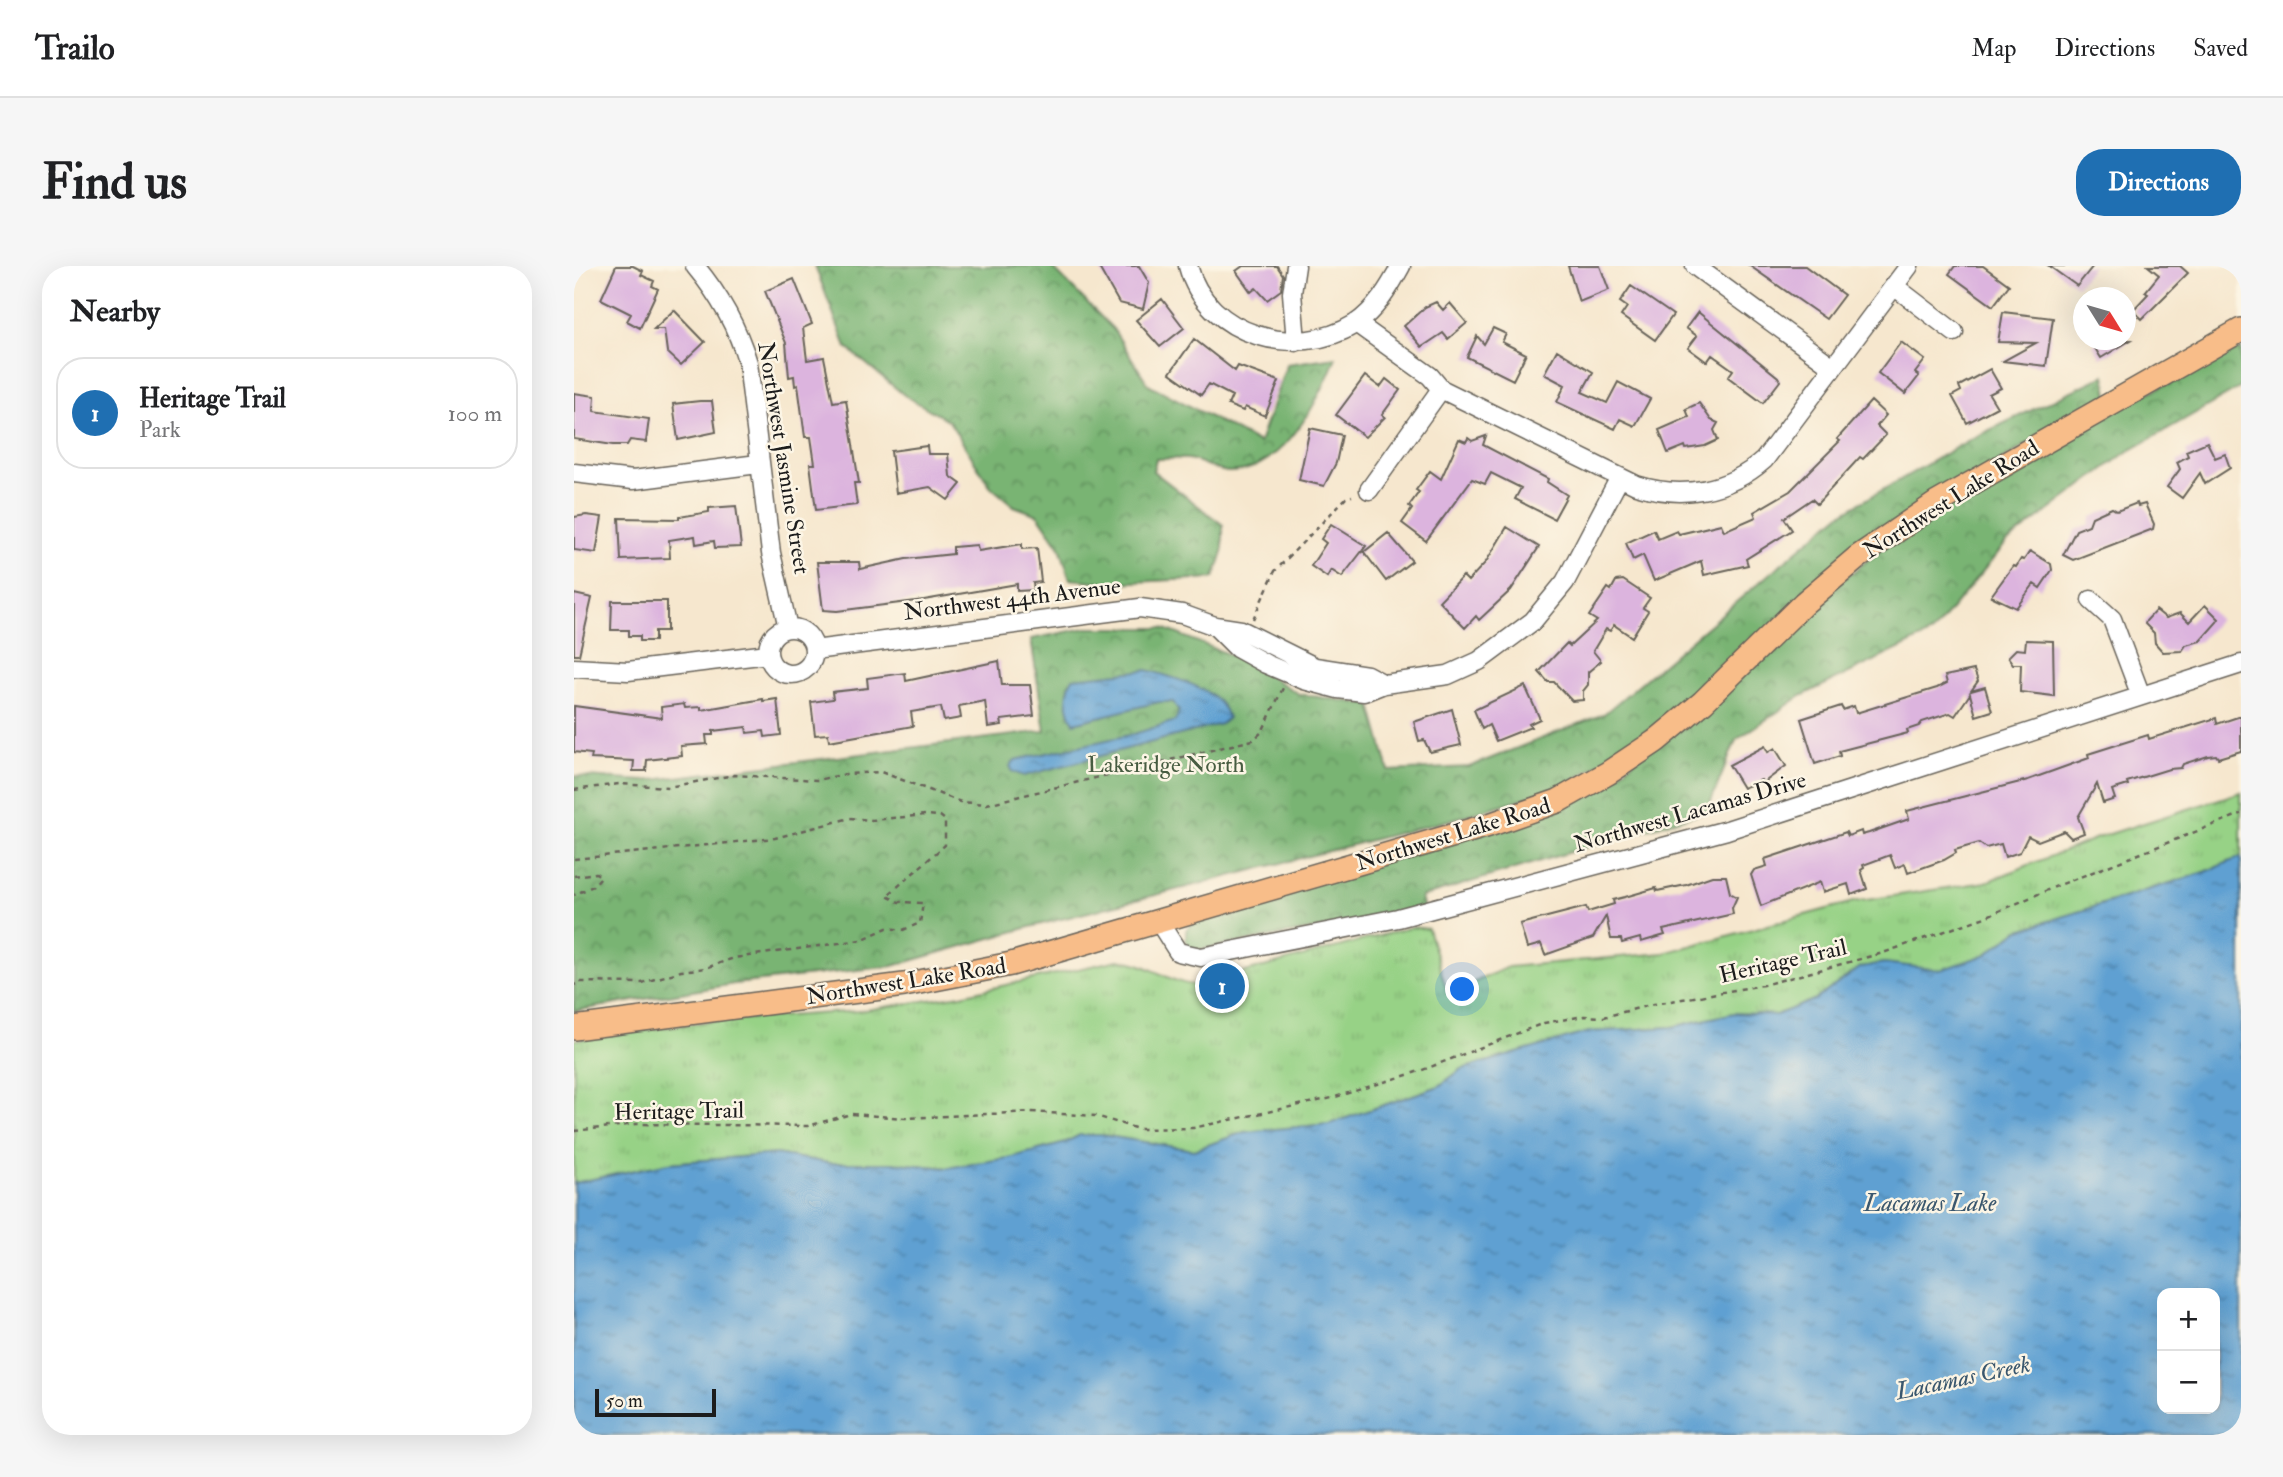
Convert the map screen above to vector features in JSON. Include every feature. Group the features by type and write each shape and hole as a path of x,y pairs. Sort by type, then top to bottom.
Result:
{"main road":[{"name":"Northwest Lake Road","path":"574,1028 904,985 1011,964 1489,825 1568,796 1656,741 1703,702 1804,603 1858,556 1937,503 2241,330"}],"street":[{"name":"Northwest Jasmine Street","path":"695,266 715,290 740,334 748,363 758,464 771,553 788,628"},
{"path":"1188,266 1204,297 1234,326 1252,334 1296,342 1334,335 1356,323 1385,293 1401,266"},
{"path":"1296,266 1292,293 1296,342"},
{"path":"1695,266 1833,367"},
{"path":"1356,323 1430,376 1441,388 1620,477 1656,491 1683,493 1713,488 1745,475 1764,460 1909,266"},
{"path":"1895,286 1954,332"},
{"path":"1369,490 1441,388"},
{"path":"574,473 633,480 758,464"},
{"name":"Northwest 44th Avenue","path":"1215,626 1237,648 1289,674 1339,689 1364,692 1384,684 1448,675 1479,661 1533,621 1565,582 1620,477"},
{"path":"2091,600 2112,620 2141,696"},
{"name":"Northwest 44th Avenue","path":"814,650 1129,609 1182,614 1215,626 1241,630 1284,654 1315,667 1367,675 1384,684"},
{"path":"788,628 807,635 814,650 809,667 793,675 776,670 768,654 772,637 788,628"},
{"path":"574,668 628,671 768,654"},
{"name":"Northwest Lacamas Drive","path":"1159,922 1178,952 1201,957 1398,918 1727,830 2241,664"}],"path":[{"path":"1250,625 1275,571 1346,498 1369,490"},
{"path":"574,790 619,784 668,787 734,775 817,780 846,774 881,772 961,802 987,804 1253,740 1262,733 1289,674"},
{"name":"Heritage Trail","path":"574,1131 636,1124 808,1126 851,1114 905,1118 1031,1112 1096,1116 1138,1129 1193,1128 1332,1098 1420,1071 1544,1023 1584,1016 1604,1017 1654,1004 1763,985 1884,953 1985,917 2241,814"},
{"path":"574,859 775,838 849,818 872,820 926,815 945,820 945,845 887,896 899,902 923,903 920,923 913,928 887,928 861,940 734,958 706,968 681,971 642,983 581,982 574,985"},
{"path":"574,876 596,873 601,877 574,895"}],"green space":[{"path":"815,266 1051,266 1113,329 1148,384 1259,443 1287,364 1336,357 1309,413 1282,447 1266,460 1248,469 1229,472 1188,459 1156,459 1153,471 1223,525 1223,552 1214,578 1113,583 1070,579 1060,547 1038,515 1014,506 990,486 949,421 904,395 846,347"},
{"path":"2241,349 2241,387 2124,454 2006,543 1932,633 1801,696 1736,740 1707,811 1421,897 1424,910 1192,951 1186,941 1186,930 1197,920 1605,787 1774,635 1919,519 2108,412"},
{"name":"Lakeridge North","path":"2105,375 2108,396 1863,543 1696,693 1630,746 1559,788 1450,820 1026,928 893,966 734,984 574,1011 574,776 644,781 1045,731 1031,639 1086,628 1163,628 1243,660 1299,694 1371,705 1389,771 1469,767 1604,714 1839,515 1971,439"},
{"path":"2241,792 2241,857 2205,872 2017,931 1985,955 1940,971 1884,963 1861,967 1816,999 1776,1015 1734,1013 1672,1027 1589,1032 1462,1069 1439,1086 1329,1124 1244,1132 1194,1150 1102,1135 1080,1135 1062,1144 1008,1158 947,1168 898,1163 829,1163 776,1154 669,1163 574,1183 574,1040 712,1021 859,1011 961,995 1118,960 1139,964 1177,981 1197,985 1412,927 1428,929 1448,994 1508,967 1664,953 1853,902 1986,882 2097,838"}],"water":[{"path":"1147,670 1206,692 1216,699 1228,718 1221,724 1024,776 1013,772 1010,766 1015,760 1134,734 1175,721 1179,711 1173,702 1159,702 1074,723 1068,700 1073,678"},
{"name":"Lacamas Lake","path":"2241,857 2241,1435 574,1435 574,1183 669,1163 776,1154 829,1163 898,1163 947,1168 1008,1158 1062,1144 1080,1135 1101,1135 1194,1150 1244,1132 1329,1124 1439,1086 1462,1069 1589,1032 1672,1027 1734,1013 1776,1015 1816,999 1861,967 1884,963 1940,970 1985,955 2017,931 2205,872"}],"building":[{"path":"616,266 633,266 643,271 641,275 654,281 652,286 658,289 640,328 627,321 631,314 601,299"},
{"path":"1098,266 1139,266 1149,283 1143,309 1119,303"},
{"path":"1243,266 1277,266 1283,275 1281,290 1267,300 1256,288 1251,292 1236,271"},
{"path":"1568,266 1600,266 1609,290 1579,302"},
{"path":"1750,266 1805,266 1844,295 1826,319"},
{"path":"1955,266 1983,266 2009,285 1993,306 1949,274"},
{"path":"2049,266 2093,266 2077,286"},
{"path":"2148,266 2180,266 2188,273 2142,319 2136,313 2136,307 2148,294 2145,292 2159,275"},
{"path":"794,279 812,324 803,328 807,360 824,357 833,402 846,400 859,483 854,483 857,505 816,510 810,464 815,464 811,437 805,437 798,385 795,386 794,376 789,377 786,343 765,291"},
{"path":"1631,286 1673,315 1655,340 1621,316 1627,307 1620,302"},
{"path":"1162,299 1184,328 1160,347 1136,320"},
{"path":"1436,302 1443,310 1450,303 1467,323 1448,339 1443,333 1422,347 1404,326 1425,307"},
{"path":"674,310 705,342 681,365 667,352 664,329 654,329"},
{"path":"1698,312 1778,377 1780,381 1763,403 1728,377 1733,370 1712,355 1707,362 1688,348 1697,336 1686,328"},
{"path":"2003,312 2053,318 2046,366 2003,361 2036,343 1998,342"},
{"path":"1493,328 1506,334 1502,342 1526,354 1513,380 1467,357 1477,336 1484,344"},
{"path":"1194,339 1235,371 1238,366 1279,381 1265,416 1245,407 1243,411 1228,405 1232,396 1209,384 1201,395 1170,373"},
{"path":"1901,342 1925,360 1915,373 1919,376 1905,394 1878,373"},
{"path":"1557,350 1593,372 1582,392 1607,403 1618,382 1650,399 1635,426 1620,419 1615,429 1557,402 1565,385 1544,374"},
{"path":"2096,350 2114,350 2101,358"},
{"path":"1990,369 2001,388 1989,394 1997,407 1967,423 1952,396 1961,391 1959,386"},
{"path":"1365,376 1380,387 1386,379 1400,390 1382,415 1385,417 1365,437 1336,415"},
{"path":"574,393 595,396 594,411 649,419 646,442 630,440 627,445 613,445 574,439"},
{"path":"712,401 716,432 678,440 673,404"},
{"path":"1871,401 1886,415 1877,426 1886,435 1863,459 1860,457 1817,504 1812,499 1784,518 1792,530 1746,559 1748,565 1704,575 1701,561 1654,581 1643,555 1633,560 1626,543 1654,530 1658,539 1677,531 1679,534 1721,524 1724,531 1756,517 1754,512 1790,491 1840,441 1837,439"},
{"path":"1699,403 1711,420 1718,423 1714,430 1718,440 1705,446 1686,449 1685,446 1668,453 1659,430 1689,417 1686,409"},
{"path":"1310,428 1342,435 1336,463 1324,486 1299,480"},
{"path":"1486,436 1483,445 1548,479 1547,482 1567,495 1554,519 1515,499 1521,488 1491,473 1485,484 1472,479 1426,541 1402,523 1412,509 1409,506 1419,492 1416,490 1430,471 1441,479 1459,439 1466,442 1468,438 1472,441"},
{"path":"2207,442 2215,458 2225,454 2230,468 2205,484 2200,473 2182,498 2167,487 2180,469 2177,462 2188,456 2186,451"},
{"path":"927,446 928,454 948,454 950,476 961,484 948,500 930,487 896,493 891,451"},
{"path":"2137,503 2138,506 2145,504 2154,524 2153,529 2073,560 2063,555 2076,530 2089,525 2092,517 2112,508 2117,511"},
{"path":"736,506 741,547 715,548 714,541 696,544 695,536 669,540 670,558 621,560 619,518 679,519 709,512 709,508"},
{"path":"574,517 602,517 596,553 574,550"},
{"path":"1331,524 1366,546 1342,577 1331,570 1327,577 1311,566 1326,543 1321,539"},
{"path":"1507,527 1539,547 1511,590 1479,620 1476,616 1465,628 1439,601 1463,576 1468,581 1486,562"},
{"path":"1388,533 1412,561 1386,581 1364,552"},
{"path":"1022,544 1022,549 1037,548 1041,582 1033,583 1034,590 1017,591 1017,584 924,600 837,611 823,610 817,562 859,562 860,569 906,559 953,554 953,547 977,545 978,551"},
{"path":"2030,551 2051,564 2052,570 2040,588 2034,584 2016,608 1991,596 2013,566 2016,567 2021,559 2024,560"},
{"path":"1623,580 1650,598 1643,608 1648,611 1632,637 1614,625 1610,631 1606,629 1593,651 1601,661 1588,672 1588,685 1583,691 1583,700 1572,701 1554,682 1548,682 1539,672 1567,643 1570,646 1597,621 1589,616 1608,588 1611,590 1616,581"},
{"path":"574,594 592,598 579,655 574,655"},
{"path":"612,601 667,601 667,631 655,631 655,641 640,641 640,636 629,636 629,630 611,630"},
{"path":"2205,605 2219,619 2217,622 2200,641 2186,645 2182,651 2163,652 2155,643 2154,633 2145,624 2146,621 2156,610 2166,618 2180,613 2189,622"},
{"path":"2026,640 2053,641 2054,696 2020,692 2021,664 2013,664 2008,657 2016,649 2025,650"},
{"path":"999,661 1002,685 1030,685 1034,716 1001,720 1002,725 988,727 985,701 959,706 961,718 944,721 941,707 911,712 913,726 829,741 828,734 815,735 811,702 833,699 832,692 868,688 867,678 905,673 906,681"},
{"path":"1974,670 1978,681 1971,691 1985,687 1992,711 1976,716 1970,694 1955,716 1950,713 1922,722 1919,726 1907,730 1908,733 1839,751 1840,756 1815,764 1801,719 1841,706 1843,710 1854,706 1856,713 1937,688 1947,683 1945,676"},
{"path":"1525,686 1540,719 1529,724 1531,727 1496,741 1489,725 1482,729 1474,710"},
{"path":"777,699 781,735 765,737 764,731 747,733 746,727 713,731 713,735 706,735 707,744 681,746 682,756 647,760 646,771 633,771 634,761 591,759 592,754 574,752 574,706 662,718 661,707 684,704 685,708 701,707 701,710"},
{"path":"1452,709 1461,745 1430,752 1424,740 1419,741 1414,722"},
{"path":"2241,716 2241,751 2218,758 2216,755 2208,756 2183,764 2181,768 2127,782 2128,785 2112,790 2115,799 2103,803 2097,784 2078,817 2084,833 2071,838 2064,831 2038,841 2028,836 2020,852 2005,857 2001,844 1986,848 1979,843 1955,850 1956,853 1944,860 1908,873 1905,864 1895,868 1890,855 1863,865 1861,870 1867,889 1851,895 1848,884 1823,892 1820,882 1761,906 1751,875 1754,870 1767,866 1765,859 1846,832 1848,836 1861,831 1862,835 1869,833 1909,819 1907,811 2028,780 2089,758 2088,754 2148,735 2149,739 2216,718 2217,724"},
{"path":"1765,746 1768,752 1775,748 1786,766 1763,783 1761,780 1743,788 1729,765"},
{"path":"1712,876 1726,876 1730,893 1737,897 1732,908 1733,914 1663,930 1665,935 1641,942 1640,938 1622,943 1621,939 1611,939 1606,916 1593,938 1545,955 1541,944 1527,948 1520,924 1586,907 1588,912 1614,904 1613,900 1656,888 1657,891 1686,885"}],"place":[{"name":"Heritage Trail","path":"1222,986"}],"water label":[{"name":"Lacamas Creek","path":"1963,1378"}]}
